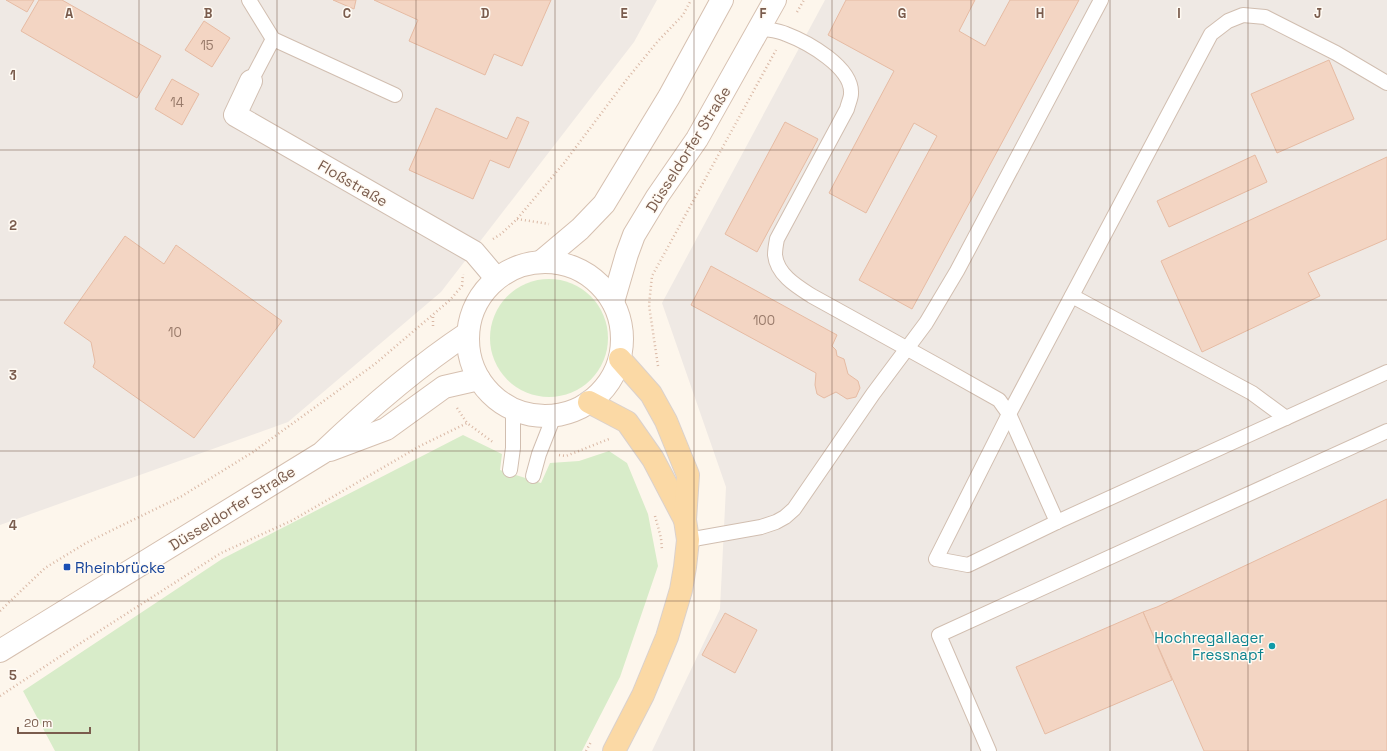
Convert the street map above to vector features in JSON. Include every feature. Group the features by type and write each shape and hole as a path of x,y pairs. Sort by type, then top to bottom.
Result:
{"main road":[{"path":"542,261 580,229 604,204 669,97 722,0"},
{"name":"Düsseldorfer Straße","path":"613,302 634,235 697,139 775,0"},
{"name":"Floßstraße","path":"251,81 235,114 474,252 496,278"},
{"path":"542,261 563,264 583,272 600,285 613,302 619,316 622,330 620,358 613,375 603,390 589,402 572,411 554,416 533,415 513,409 494,397 479,379 472,365 468,349 468,333 472,312 482,294 496,278 525,264 542,261"},
{"name":"Düsseldorfer Straße","path":"322,453 363,413 435,354 468,333"},
{"path":"614,751 643,695 667,638 681,590 686,566 688,475 666,421 651,394 620,358"},
{"name":"Düsseldorfer Straße","path":"0,651 322,453 386,429 444,387 479,379"},
{"path":"589,402 627,422 653,459 686,530"}],"lane":[{"path":"249,0 272,39 394,95"},
{"path":"686,530 761,527 785,517 794,508 926,323 957,271 1101,0"},
{"path":"1387,83 1336,53 1265,17 1243,15 1228,21 1211,34 1009,414 936,559 968,565 1057,522 1387,372"},
{"path":"759,28 785,33 828,56 847,78 851,92 847,108 777,239 775,255 780,269 794,284 812,296 999,400 1009,414 1057,522"},
{"path":"251,81 272,39"},
{"path":"1072,296 1252,393 1286,418"},
{"path":"510,470 514,448 513,409"},
{"path":"533,476 539,454 554,416"},
{"path":"989,751 939,635 1387,431"}],"path":[{"path":"0,611 45,568 86,542 182,496 254,452 375,364 450,300 462,286 463,268 474,252 501,234 517,220 564,163 627,79 658,41 683,15 691,0"},
{"path":"659,373 649,305 652,276 804,0"},
{"path":"0,696 221,553 293,520 420,446 467,423 497,446 514,448"},
{"path":"539,454 566,456 612,438"},
{"path":"653,509 661,538 662,551"},
{"path":"586,751 593,738"}],"shaded area":[{"path":"0,0 657,0 634,42 441,292 288,422 0,525"},
{"path":"825,0 1387,0 1387,751 652,751 720,609 726,487 662,303"}],"green space":[{"path":"549,279 560,280 572,284 591,296 603,315 607,327 607,349 603,361 591,380 572,392 560,396 549,397 538,396 526,392 507,380 495,361 491,349 490,338 491,327 495,315 507,296 526,284 538,280"},
{"path":"463,435 502,454 500,470 541,483 550,463 579,461 609,451 627,463 648,514 658,566 620,677 582,751 55,751 23,691 222,559"}],"building":[{"path":"6,0 34,0 27,12"},
{"path":"39,0 62,0 161,56 137,98 21,31"},
{"path":"333,0 356,0 354,9"},
{"path":"374,0 551,0 522,66 494,54 485,75 409,41 418,20"},
{"path":"846,0 975,0 959,31 985,46 1010,0 1079,0 912,309 859,280 937,136 914,123 866,213 829,193 894,71 828,35"},
{"path":"204,21 230,38 212,67 185,50"},
{"path":"1329,60 1354,119 1277,153 1251,94"},
{"path":"172,79 199,94 182,125 155,109"},
{"path":"436,108 507,139 517,117 529,122 509,168 490,160 473,199 409,170"},
{"path":"785,122 818,139 757,252 725,234"},
{"path":"1255,155 1267,182 1169,227 1157,201"},
{"path":"1387,157 1387,239 1308,273 1320,296 1202,352 1161,261"},
{"path":"125,236 164,264 176,245 282,321 194,438 93,367 95,362 91,342 64,323"},
{"path":"711,266 837,335 832,346 836,350 837,356 844,359 848,374 858,381 860,388 856,397 847,399 836,392 824,398 817,394 815,385 816,373 691,305"},
{"name":"Hochregallager Fressnapf","path":"1387,499 1387,751 1204,751 1143,612 1157,607"},
{"path":"1143,612 1172,680 1045,734 1016,667"},
{"path":"725,613 757,630 735,673 702,655"}],"place":[{"name":"Rheinbrücke","path":"67,567"},
{"name":"Hochregallager Fressnapf","path":"1272,646"}]}
